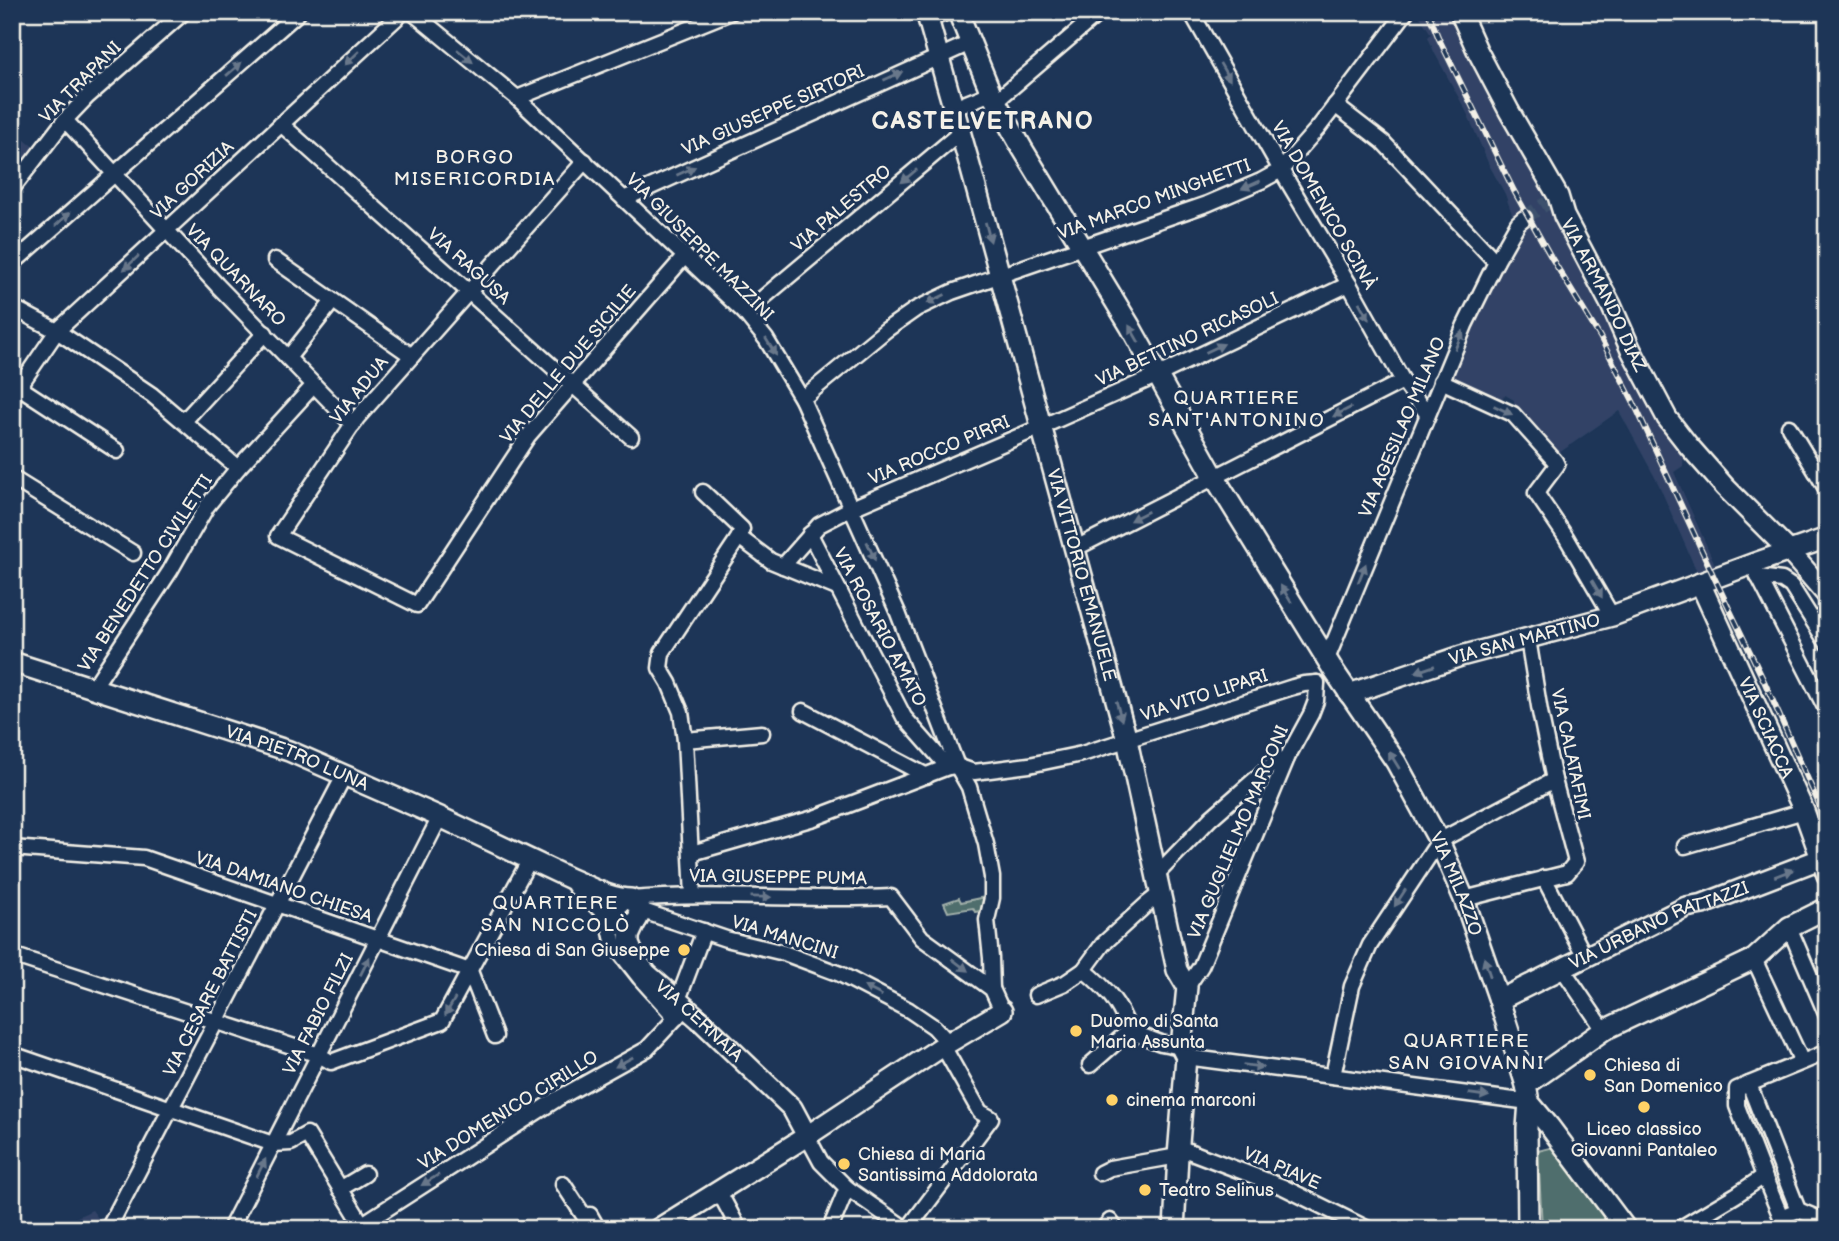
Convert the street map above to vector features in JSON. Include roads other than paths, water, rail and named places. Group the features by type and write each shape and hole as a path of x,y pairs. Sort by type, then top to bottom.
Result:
{"street":[{"name":"VIA TRAPANI","path":"12,188 65,120 88,96 184,12"},
{"path":"12,264 299,12"},
{"name":"VIA GORIZIA","path":"117,452 16,392 57,331 403,12"},
{"name":"VIA GIUSEPPE MAZZINI","path":"412,12 517,98 745,313 766,339 802,399 852,508 906,634 953,766"},
{"path":"517,98 731,12"},
{"path":"927,16 948,12"},
{"name":"VIA MILAZZO","path":"958,12 994,97 1022,148 1158,375 1215,478 1335,672 1396,762 1438,841 1464,899 1527,1093"},
{"path":"954,108 994,97 1100,12"},
{"name":"VIA DOMENICO SCINÀ","path":"1191,12 1403,381 1427,414"},
{"name":"VIA MARCO MINGHETTI","path":"802,399 886,330 916,309 952,292 1207,204 1281,170 1318,128 1406,12"},
{"name":"VIA ARMANDO DIAZ","path":"1460,12 1552,199 1564,216 1611,305 1667,418 1726,487 1827,594"},
{"name":"VIA VITTORIO EMANUELE","path":"927,16 1127,740 1177,970 1186,987"},
{"name":"VIA GIUSEPPE SIRTORI","path":"624,199 970,43"},
{"path":"1335,106 1383,142 1496,262"},
{"name":"VIA QUARNARO","path":"65,120 217,285 353,425"},
{"name":"VIA RAGUSA","path":"281,124 631,437"},
{"name":"VIA PALESTRO","path":"745,313 961,132"},
{"name":"VIA ADUA","path":"417,605 278,536 353,425 585,161"},
{"name":"VIA AGESILAO MILANO","path":"1335,672 1427,414 1465,325 1496,262 1518,223 1524,218"},
{"name":"VIA DELLE DUE SICILIE","path":"417,605 528,436 685,256"},
{"path":"275,260 412,356"},
{"name":"VIA BETTINO RICASOLI","path":"1041,428 1349,284"},
{"path":"288,358 333,301"},
{"path":"12,307 57,331 152,395 238,468"},
{"path":"184,421 265,333"},
{"path":"1074,549 1403,381"},
{"path":"1441,381 1513,414 1555,461 1557,465 1536,493 1566,537 1612,616"},
{"name":"VIA BENEDETTO CIVILETTI","path":"93,688 170,571 207,506 314,385"},
{"path":"1789,427 1827,490"},
{"name":"VIA ROCCO PIRRI","path":"783,566 819,525 852,508 1041,428"},
{"path":"12,478 133,553"},
{"path":"693,896 685,740 681,712 660,668 662,653 742,529 703,492"},
{"name":"VIA ROSARIO AMATO","path":"810,534 904,717 953,766"},
{"path":"739,537 771,561 837,587"},
{"name":"VIA SAN MARTINO","path":"1335,672 1461,656 1528,639 1612,616 1700,583 1755,570 1789,551 1827,538"},
{"path":"1755,570 1791,586 1827,643"},
{"path":"1755,570 1827,711"},
{"name":"VIA SCIACCA","path":"1700,583 1804,811 1824,867"},
{"name":"VIA CALATAFIMI","path":"1528,639 1554,780 1576,862 1567,873 1545,878"},
{"name":"VIA PIETRO LUNA","path":"12,662 289,751 440,817 571,879 629,911"},
{"path":"1317,683 1335,672"},
{"name":"VIA VITO LIPARI","path":"953,766 974,772 1029,765 1082,754 1293,687 1317,683"},
{"name":"VIA GUGLIELMO MARCONI","path":"1186,987 1201,966 1287,758 1311,714 1316,701 1317,683"},
{"path":"803,712 927,776"},
{"path":"685,740 762,733"},
{"path":"1036,995 1065,983 1084,970 1103,944 1147,904 1159,883 1210,818 1275,762 1287,758"},
{"path":"692,853 814,818 953,766 969,787 986,844 992,877 992,898 987,920 992,989"},
{"name":"VIA CESARE BATTISTI","path":"108,1229 345,774"},
{"path":"1333,1076 1352,986 1370,945 1438,841 1554,780"},
{"path":"1685,846 1804,811"},
{"name":"VIA FABIO FILZI","path":"230,1229 440,817"},
{"name":"VIA DAMIANO CHIESA","path":"12,848 144,858 470,971"},
{"path":"12,955 319,1055 331,1062 442,1021 529,861"},
{"name":"VIA URBANO RATTAZZI","path":"1499,1000 1686,907 1824,867"},
{"path":"1464,899 1545,878 1586,957"},
{"path":"629,911 669,896"},
{"name":"VIA GIUSEPPE PUMA","path":"629,911 669,896 891,897 922,938 992,989 1002,1011"},
{"path":"1084,970 1105,987 1123,1013 1129,1031 1183,1052 1333,1076 1527,1093 1604,1030 1754,959 1789,927 1827,908"},
{"name":"VIA MANCINI","path":"629,911 784,953 840,974 909,1010 934,1027 944,1038 943,1046 980,1112 991,1118 907,1229"},
{"name":"VIA CERNAIA","path":"629,911 629,944 636,960 647,974 680,1009 792,1108 807,1136"},
{"path":"1789,927 1827,1016"},
{"path":"680,1009 704,931"},
{"path":"1754,959 1802,1062"},
{"path":"1562,968 1604,1030"},
{"path":"470,971 495,1036"},
{"path":"1174,1229 1186,987"},
{"name":"VIA DOMENICO CIRILLO","path":"361,1227 557,1099 647,1049 680,1009"},
{"path":"658,1229 1002,1011"},
{"path":"1090,1065 1129,1031"},
{"path":"1827,1052 1737,1089 1737,1105 1781,1217 1798,1210 1822,1220 1827,1218"},
{"path":"12,1054 273,1144 291,1143 307,1134 361,1227"},
{"path":"1749,1084 1798,1210"},
{"path":"1527,1093 1528,1229"},
{"path":"1527,1093 1626,1229"},
{"path":"807,1136 821,1162 847,1188 907,1229"},
{"path":"1100,1173 1178,1151"},
{"name":"VIA PIAVE","path":"1178,1151 1283,1187 1368,1229"},
{"path":"340,1189 365,1174"},
{"path":"1679,1229 1764,1176"},
{"path":"562,1184 584,1216 590,1216 598,1229"},
{"path":"830,1229 847,1188"},
{"path":"718,1190 740,1229"},
{"path":"1103,1229 1110,1221 1116,1229"}],"tunnel":[{"path":"1524,218 1547,203"}],"railway":[{"path":"1428,12 1514,191 1600,337 1633,401 1827,822"}],"place":[{"name":"Chiesa di San Giuseppe","path":"684,950"},
{"name":"Duomo di Santa Maria Assunta","path":"1076,1031"},
{"name":"Chiesa di San Domenico","path":"1590,1075"},
{"name":"cinema marconi","path":"1112,1100"},
{"name":"Liceo classico Giovanni Pantaleo","path":"1644,1107"},
{"name":"Chiesa di Maria Santissima Addolorata","path":"844,1164"},
{"name":"Teatro Selinus","path":"1145,1190"}],"district":[{"name":"CASTELVETRANO","path":"983,121"},
{"name":"BORGO MISERICORDIA","path":"475,167"},
{"name":"QUARTIERE SANT'ANTONINO","path":"1237,408"},
{"name":"QUARTIERE SAN NICCOLÒ","path":"556,913"},
{"name":"QUARTIERE SAN GIOVANNI","path":"1467,1051"}]}
